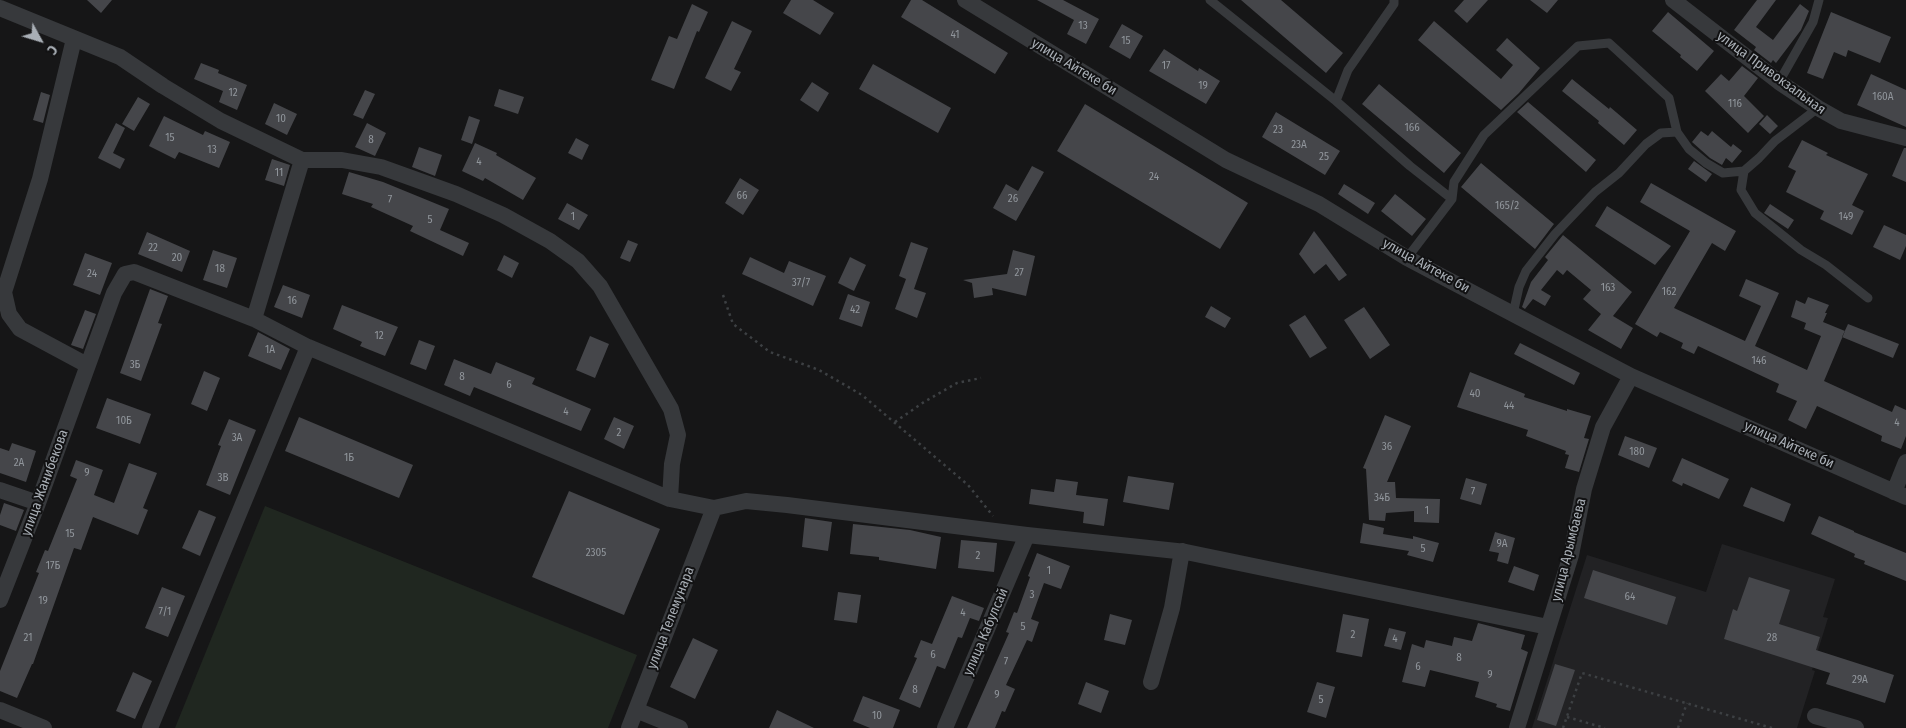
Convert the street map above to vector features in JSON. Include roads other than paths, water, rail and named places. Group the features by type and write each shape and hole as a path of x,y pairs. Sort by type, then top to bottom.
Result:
{"street":[{"name":"улица Айтеке би","path":"965,0 1226,160 1319,204 1407,258 1631,376 1900,494"},
{"name":"улица Привокзальная","path":"1673,0 1779,82 1818,108 1841,121 1906,138"},
{"path":"0,8 120,57 163,86 221,120 302,160 342,160 381,167 456,194 502,215 550,241 578,261 600,286 671,409 678,435 672,464 670,499"},
{"path":"74,39 40,179 2,291 9,314 20,329 88,365"},
{"path":"302,160 254,319 308,347 670,499 714,508 746,501 1007,533 1184,552 1548,627"},
{"name":"улица Жанибекова","path":"0,600 38,503 114,293 125,274 134,272 254,319"},
{"path":"150,728 308,347"},
{"name":"улица Арымбаева","path":"1517,728 1570,555 1584,489 1602,427 1631,376"},
{"path":"1900,494 1906,462"},
{"path":"0,490 38,503"},
{"name":"улица Телемунара","path":"629,728 714,508"},
{"name":"улица Кабулсай","path":"945,728 1027,535"},
{"path":"1151,682 1172,608 1184,552"},
{"path":"0,710 44,728"},
{"path":"636,710 680,728"},
{"path":"1816,716 1856,728"}],"lane":[{"path":"1210,0 1336,101 1410,166 1452,199"},
{"path":"1336,101 1348,70 1394,4 1394,0"},
{"path":"1779,82 1813,22 1819,0"},
{"path":"1407,258 1452,199 1454,182 1484,135 1578,46 1609,43 1669,98 1677,132 1689,149 1706,163 1723,172 1744,170 1775,141 1818,108"},
{"path":"1513,314 1519,287 1526,272 1554,234 1595,192 1619,173 1646,144 1661,133 1677,132"},
{"path":"1744,170 1741,190 1755,214 1868,298"}]}
